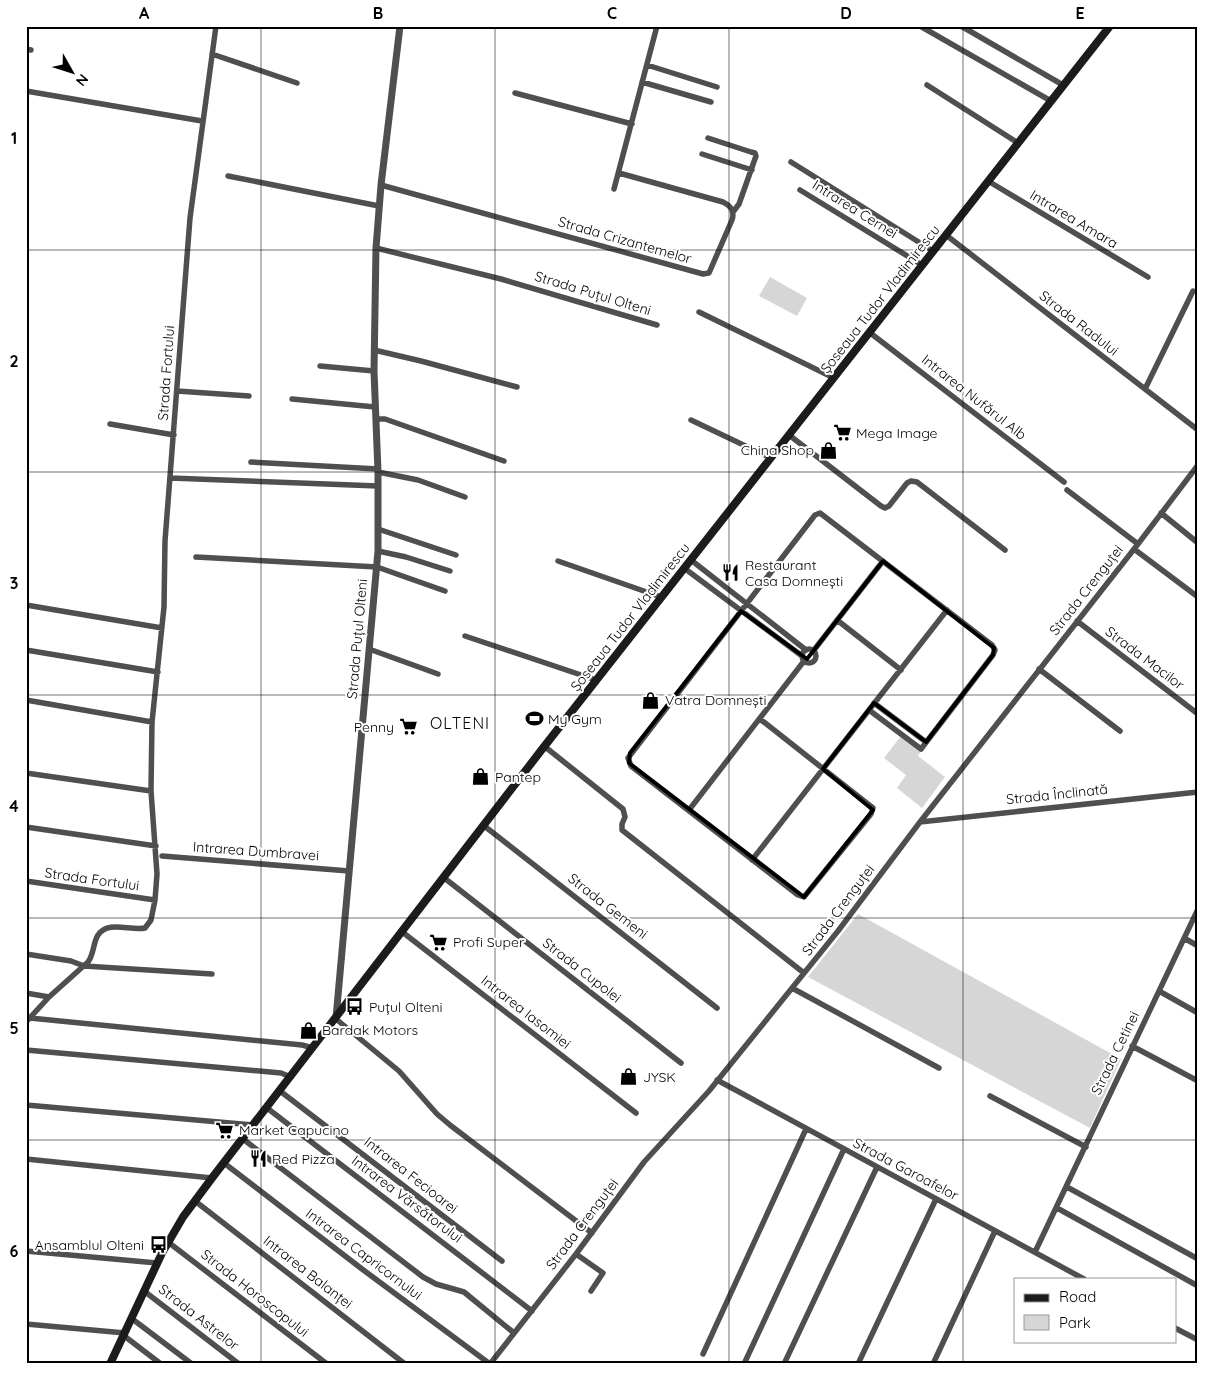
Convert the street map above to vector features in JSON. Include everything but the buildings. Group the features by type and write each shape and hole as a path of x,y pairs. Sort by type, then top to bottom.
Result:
{"main road":[{"name":"Șoseaua Tudor Vladimirescu","path":"110,1364 168,1242 212,1178 544,746 1110,26"}],"street":[{"name":"Strada Fortului","path":"28,1020 91,958 95,941 101,931 113,927 145,928 151,920 155,900 157,864 151,792 152,722 162,628 165,541 190,218 216,26"},
{"name":"Strada Puțul Olteni","path":"336,1019 368,649 377,567 378,470 374,371 376,248 381,185 400,26"},
{"path":"614,189 657,26"},
{"path":"920,26 1051,101"},
{"path":"961,26 1063,85"},
{"path":"212,54 297,83"},
{"path":"647,65 717,87"},
{"path":"642,82 712,102"},
{"path":"927,85 1018,143"},
{"path":"26,91 202,121"},
{"path":"515,93 632,124"},
{"path":"702,154 752,170 756,160 755,154 708,138"},
{"path":"791,162 933,251"},
{"name":"Strada Crizantemelor","path":"381,185 707,274 711,270 732,220 733,212 739,204 752,170"},
{"path":"619,173 723,202 733,212"},
{"path":"228,176 379,206"},
{"name":"Intrarea Amara","path":"988,181 1148,277"},
{"name":"Intrarea Cernei","path":"800,190 922,265"},
{"name":"Strada Radului","path":"946,235 1198,430"},
{"name":"Strada Puțul Olteni","path":"376,248 501,279 656,325"},
{"path":"1145,389 1193,291"},
{"path":"699,312 834,378"},
{"name":"Intrarea Nufărul Alb","path":"869,332 1064,482"},
{"path":"374,350 517,387"},
{"path":"320,366 374,371"},
{"path":"177,391 249,396"},
{"path":"292,399 375,407"},
{"path":"376,419 385,419 504,461"},
{"path":"691,420 771,458"},
{"path":"110,424 174,435"},
{"path":"789,435 881,506 885,508 889,506 908,483 911,481 917,482 1005,550"},
{"path":"252,462 378,470 418,480 465,496"},
{"name":"Strada Crenguței","path":"493,1363 650,1155 717,1080 804,973 1198,465"},
{"path":"170,478 378,486"},
{"path":"1067,490 1198,597"},
{"path":"760,720 873,808 866,821 804,897 800,897 631,766 628,758 818,513 822,514 992,645 995,650 921,749 869,710"},
{"path":"1161,514 1198,543"},
{"path":"378,529 456,555"},
{"path":"378,551 406,557 450,571"},
{"path":"196,557 377,567 445,591"},
{"path":"691,560 806,650 814,650"},
{"path":"558,561 661,597"},
{"path":"814,650 883,561"},
{"path":"684,568 810,664 815,661 814,650"},
{"path":"26,605 162,628"},
{"path":"752,860 946,610"},
{"path":"836,620 901,670"},
{"name":"Strada Macilor","path":"1077,621 1198,714"},
{"path":"770,634 776,626"},
{"path":"465,636 596,680"},
{"path":"368,649 438,674"},
{"path":"26,650 158,672"},
{"path":"689,810 760,720 803,659 806,650"},
{"path":"1040,669 1120,731"},
{"path":"26,700 152,722"},
{"path":"874,703 926,742"},
{"path":"544,746 623,809 625,817 622,830 804,973"},
{"path":"26,773 151,792"},
{"name":"Strada Înclinată","path":"920,822 1198,792"},
{"name":"Strada Gemeni","path":"483,825 717,1008"},
{"path":"26,826 156,846"},
{"name":"Intrarea Dumbravei","path":"162,856 349,871"},
{"name":"Strada Cupolei","path":"443,877 681,1063"},
{"name":"Strada Fortului","path":"26,881 155,900"},
{"name":"Strada Cetinei","path":"1035,1252 1198,909"},
{"name":"Intrarea Iasomiei","path":"401,931 636,1113"},
{"path":"1184,938 1198,946"},
{"path":"26,954 71,961 84,966 212,974"},
{"path":"792,988 939,1068"},
{"path":"1159,991 1198,1012"},
{"path":"26,992 50,997"},
{"path":"336,1019 399,1071 437,1114 450,1125 592,1233"},
{"path":"28,1020 302,1045 313,1048"},
{"path":"1132,1046 1198,1081"},
{"path":"26,1050 273,1072 291,1077"},
{"name":"Strada Garoafelor","path":"717,1080 1082,1278"},
{"name":"Intrarea Fecioarei","path":"280,1091 502,1261"},
{"path":"990,1096 1086,1146"},
{"path":"26,1106 253,1125"},
{"name":"Intrarea Vărsătorului","path":"267,1108 532,1311"},
{"path":"703,1354 806,1129"},
{"path":"243,1139 424,1277 436,1284 464,1292 514,1333"},
{"path":"744,1364 844,1149"},
{"path":"26,1159 212,1178"},
{"name":"Intrarea Capricornului","path":"224,1162 362,1269 493,1363"},
{"path":"784,1364 877,1167"},
{"path":"1067,1187 1198,1259"},
{"path":"858,1364 936,1199"},
{"name":"Intrarea Balanței","path":"196,1201 405,1364"},
{"path":"1057,1208 1198,1286"},
{"path":"933,1364 995,1231"},
{"name":"Strada Horoscopului","path":"168,1242 327,1364"},
{"path":"26,1251 157,1263"},
{"path":"576,1254 603,1274 591,1291"},
{"name":"Strada Astrelor","path":"144,1290 239,1364"},
{"path":"132,1318 192,1364"},
{"path":"26,1324 124,1334 161,1364"},
{"path":"1176,1329 1198,1340"}],"highlighted area":[{"path":"883,561 994,648 993,655 926,742 874,703 823,769 873,810 804,897 629,763 630,753 741,611 807,659"}],"green space":[{"path":"770,277 807,298 797,316 759,296"},
{"path":"901,736 921,751 918,756 945,777 922,808 897,788 906,775 884,758"},
{"path":"858,914 1121,1059 1090,1128 808,977"}],"place":[{"name":"Mega Image","path":"842,433"},
{"name":"China Shop","path":"828,450"},
{"name":"Restaurant Casa Domnești","path":"731,573"},
{"name":"Vatra Domnești","path":"651,700"},
{"name":"My Gym","path":"534,719"},
{"name":"Penny","path":"408,727"},
{"name":"Pantep","path":"481,777"},
{"name":"Profi Super","path":"439,942"},
{"name":"Puțul Olteni","path":"355,1007"},
{"name":"Bardak Motors","path":"308,1030"},
{"name":"JYSK","path":"629,1077"},
{"name":"Market Capucino","path":"225,1130"},
{"name":"Red Pizza","path":"258,1159"},
{"name":"Ansamblul Olteni","path":"158,1245"}],"district":[{"name":"OLTENI","path":"460,723"}]}
